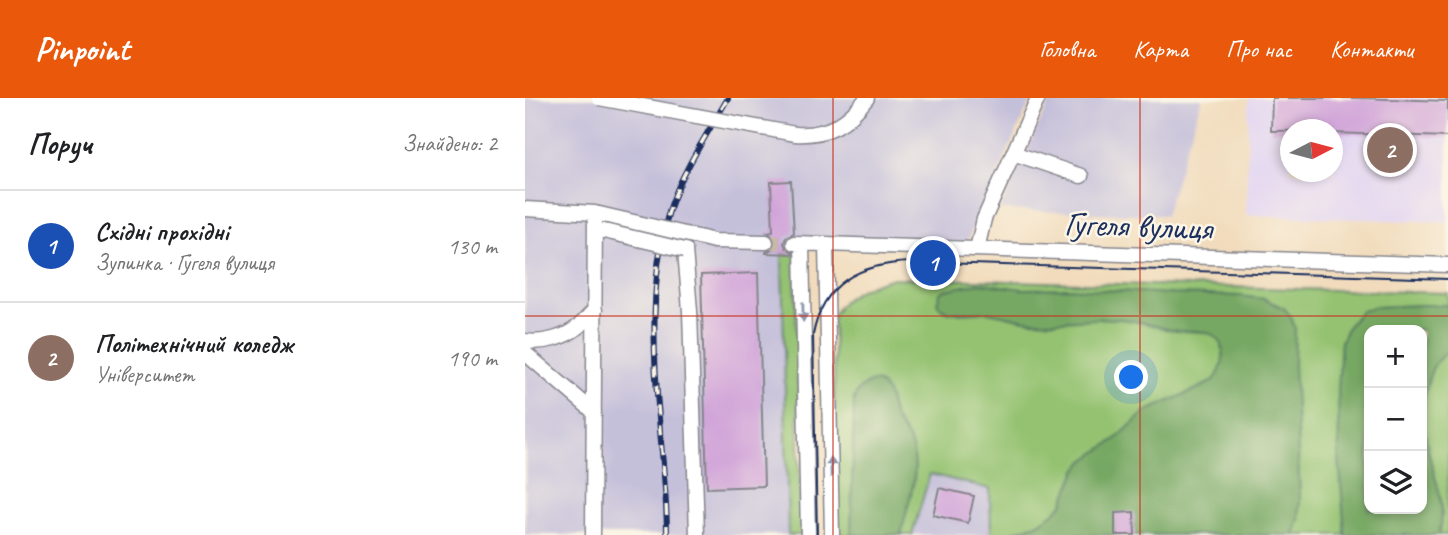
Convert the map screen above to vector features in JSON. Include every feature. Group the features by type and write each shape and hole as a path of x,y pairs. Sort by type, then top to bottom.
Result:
{"street":[{"path":"599,98 795,134 821,133 838,127 855,114 867,98"},
{"path":"977,249 984,219 1038,98"},
{"path":"1013,153 1081,176"},
{"path":"525,209 595,213 714,241 766,243"},
{"path":"593,535 595,213"},
{"path":"595,229 685,250 690,311 697,535"},
{"name":"Гугеля вулиця","path":"809,535 798,244 1448,265"},
{"path":"826,244 832,535"},
{"path":"525,341 556,339 577,328 594,310"},
{"path":"525,353 594,412"}],"shaded area":[{"path":"525,98 1032,98 966,244 794,238 795,254 782,254 788,535 525,535"},
{"path":"1051,98 1202,98 1165,215 1000,210"},
{"path":"1249,98 1448,98 1448,222 1246,215"},
{"path":"930,474 990,489 991,535 912,535"}],"green space":[{"path":"782,254 795,254 801,535 788,535"},
{"path":"894,278 1448,293 1448,535 991,535 990,489 930,474 912,535 838,535 833,315 844,300 868,286"},
{"path":"979,283 1023,289 1070,288 1240,296 1264,299 1284,308 1295,328 1300,498 1299,520 1294,535 1003,535 1037,524 1055,512 1063,503 1077,470 1084,461 1116,439 1145,412 1212,382 1222,365 1223,352 1218,340 1205,332 1177,331 1119,319 1034,321 987,312 946,311 937,303 940,293 945,290"},
{"path":"1448,305 1448,351 1436,363 1427,386 1427,325 1364,325 1364,514 1427,514 1427,444 1441,500 1439,535 1345,535 1339,458 1338,391 1341,341 1348,326 1361,311 1373,307"},
{"path":"875,382 886,391 895,419 910,443 914,459 912,492 901,535 851,535 854,398 862,387"}],"building":[{"path":"1272,98 1448,101 1448,137 1343,133 1343,119 1280,119 1280,131 1271,131"},
{"path":"791,181 794,233 786,237 784,243 793,254 766,253 774,248 776,243 774,237 767,232 773,231 771,182"},
{"path":"758,273 764,486 707,488 701,275"},
{"path":"939,488 974,496 968,523 933,515"},
{"path":"1134,512 1135,535 1115,535 1115,513"}],"tunnel":[{"path":"766,242 794,243"}],"tram line":[{"path":"817,535 813,335 825,302 835,289 860,272 910,262 1448,279"}],"railway":[{"path":"667,535 655,340 659,261 669,211 680,182 728,98"}],"place":[{"name":"Політехнічний коледж","path":"1390,150"},
{"name":"Східні прохідні","path":"933,263"}]}
